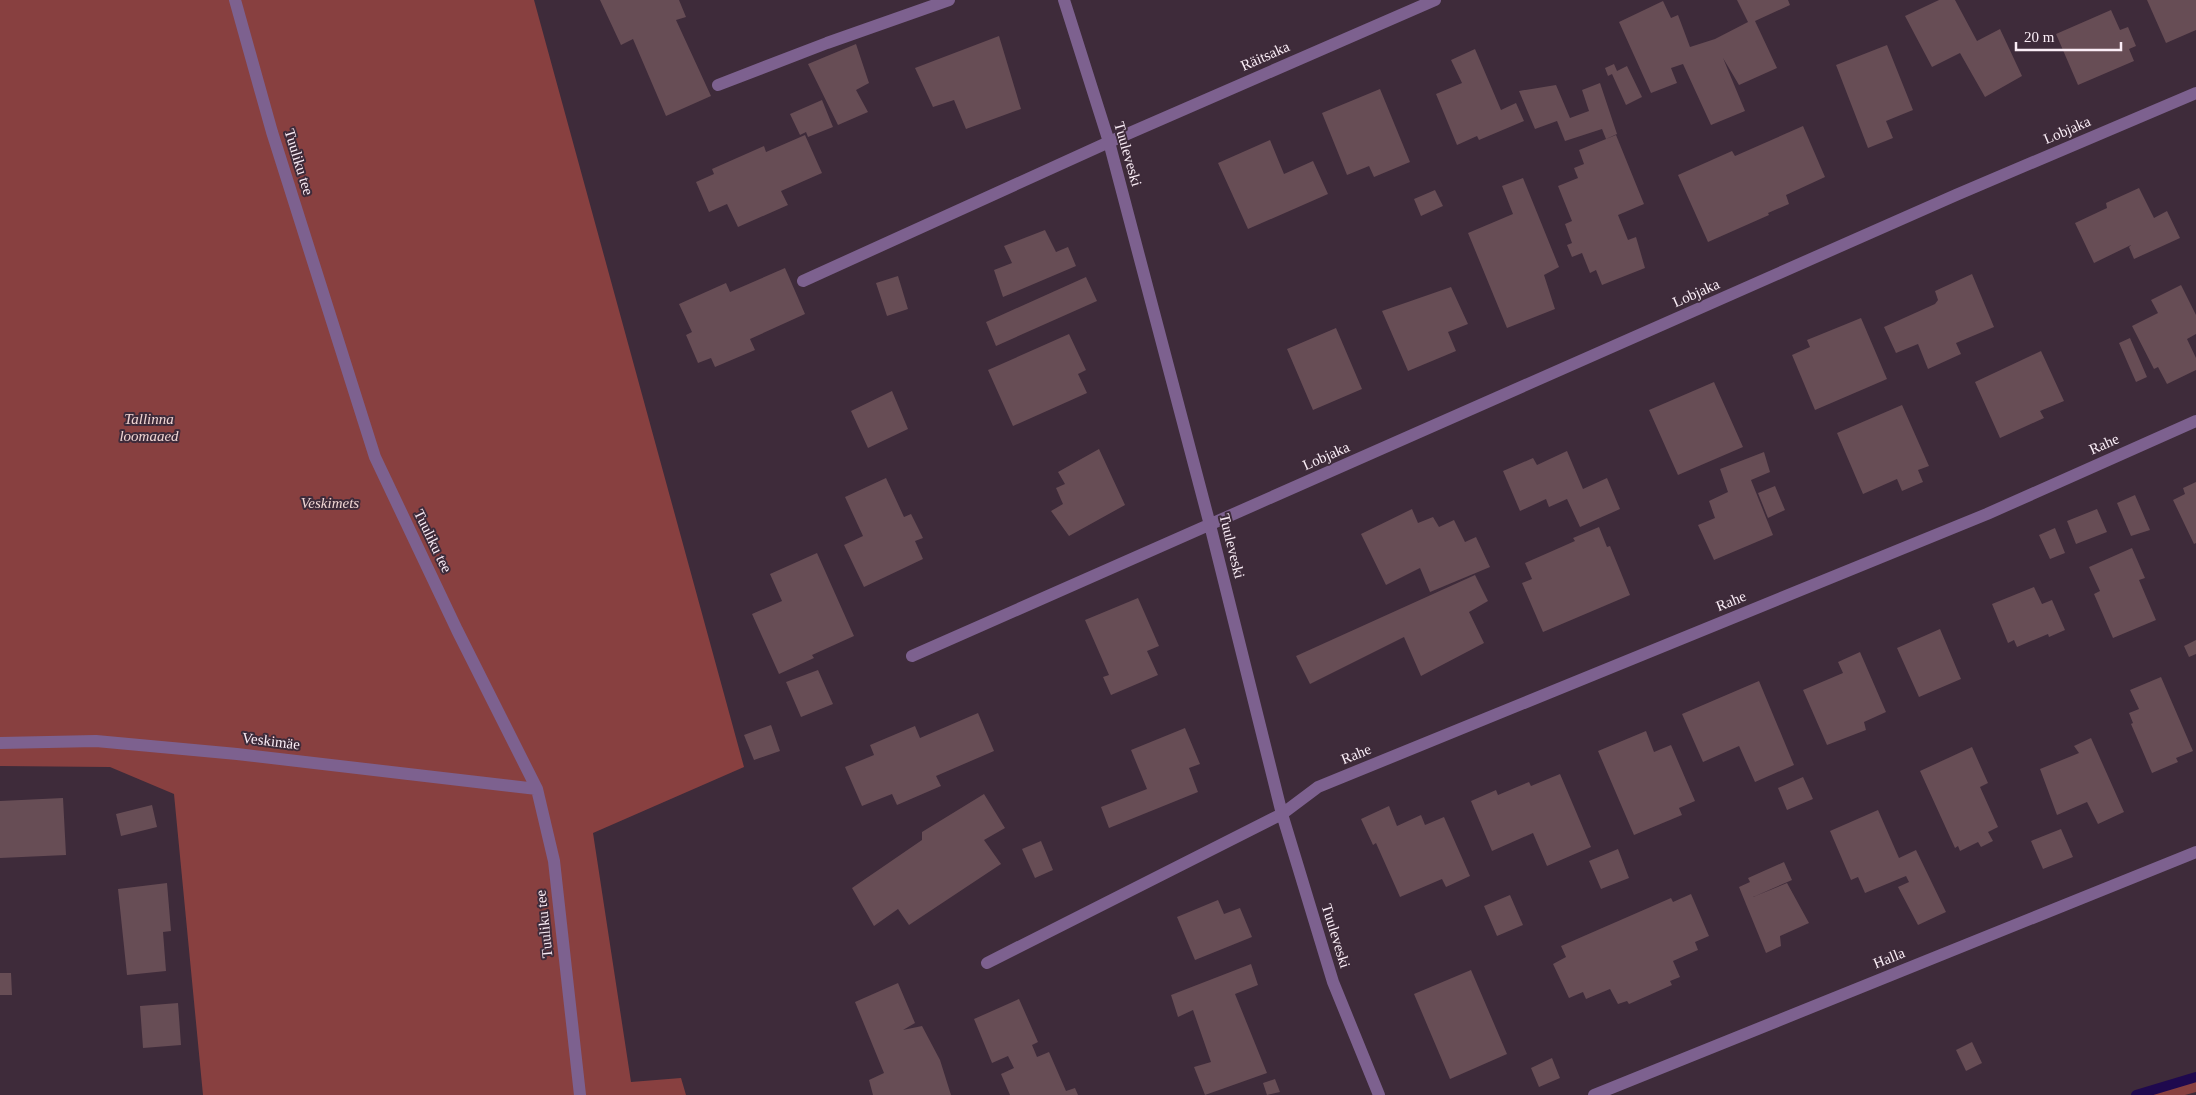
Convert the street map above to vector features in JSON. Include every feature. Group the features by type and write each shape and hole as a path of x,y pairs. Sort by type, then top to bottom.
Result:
{"street":[{"name":"Tuuliku tee","path":"235,0 272,132 375,457 457,630 537,789 554,861 580,1095"},
{"path":"718,85 827,43 949,0"},
{"name":"Tuuleveski","path":"1064,0 1109,142 1210,525 1282,814 1333,982 1379,1095"},
{"name":"Räitsaka","path":"803,281 1109,142 1435,0"},
{"name":"Lobjaka","path":"912,656 1956,196 2196,93"},
{"name":"Rahe","path":"988,963 1282,814 1318,787 1987,514 2196,421"},
{"name":"Veskimäe","path":"0,743 105,742 237,754 537,789"},
{"name":"Halla","path":"1594,1095 2196,852"}],"green space":[{"name":"Veskimets","path":"0,0 534,0 744,767 593,833 631,1082 681,1078 686,1095 203,1095 174,794 110,767 0,766"},
{"path":"2196,1077 2196,1092 2185,1095 2136,1095"}],"building":[{"path":"600,0 679,0 686,17 676,20 711,96 666,116 633,39 621,45"},
{"path":"1737,0 1788,0 1790,5 1755,21 1777,68 1739,85 1723,58 1745,111 1711,125 1683,64 1671,68 1677,83 1651,93 1619,22 1663,1 1671,18 1678,15 1690,47 1715,39 1748,22"},
{"path":"1939,0 1955,0 1977,41 2000,29 2022,76 1985,97 1960,53 1932,67 1905,16"},
{"path":"2147,0 2196,0 2196,30 2166,43"},
{"path":"2111,10 2120,30 2128,27 2136,46 2129,49 2134,61 2078,85 2056,34"},
{"path":"999,36 1021,109 966,129 954,100 933,107 915,68"},
{"path":"856,44 869,83 856,90 868,112 838,125 808,64"},
{"path":"1887,45 1913,110 1886,121 1893,138 1868,148 1836,65"},
{"path":"1475,49 1501,110 1516,103 1524,121 1479,140 1477,136 1457,145 1436,94 1462,83 1451,60"},
{"path":"1614,64 1617,71 1627,66 1642,97 1626,105 1612,74 1608,76 1605,68"},
{"path":"1600,83 1617,134 1606,139 1602,129 1565,141 1557,121 1535,129 1519,91 1556,85 1570,118 1589,111 1582,90"},
{"path":"1380,89 1410,162 1374,177 1369,166 1347,175 1322,113"},
{"path":"822,100 833,127 808,137 806,132 800,135 790,114"},
{"path":"1803,126 1825,177 1786,195 1789,204 1708,242 1678,175 1732,151 1735,156"},
{"path":"805,135 822,173 781,191 788,205 738,227 727,204 709,212 696,182 714,174 712,169 764,146 766,152"},
{"path":"1616,135 1644,204 1618,215 1628,240 1636,237 1645,268 1602,285 1596,270 1590,273 1582,253 1572,257 1567,245 1572,243 1565,224 1572,221 1558,186 1578,178 1574,168 1584,164 1579,150"},
{"path":"1270,140 1284,174 1313,161 1328,194 1248,229 1218,163"},
{"path":"1523,178 1559,267 1544,275 1555,309 1507,328 1468,233 1513,214 1502,186"},
{"path":"2139,188 2154,218 2167,211 2180,238 2134,259 2129,247 2131,245 2094,263 2075,223 2107,208 2106,203"},
{"path":"1435,190 1443,206 1421,216 1414,199"},
{"path":"1045,230 1056,252 1068,247 1076,266 1003,297 994,270 1012,263 1004,246"},
{"path":"785,268 805,314 750,339 755,350 715,367 711,358 698,363 686,335 692,332 679,304 726,283 730,292"},
{"path":"1972,274 1994,327 1956,343 1961,354 1928,369 1918,344 1896,353 1884,327 1935,304 1938,300 1935,291"},
{"path":"898,276 908,309 887,316 876,283"},
{"path":"1086,277 1097,301 996,346 986,322"},
{"path":"2181,285 2196,315 2196,334 2187,339 2196,358 2196,370 2167,384 2158,367 2154,369 2132,326 2158,313 2151,300"},
{"path":"1451,287 1468,324 1448,332 1456,351 1408,371 1382,311"},
{"path":"1861,318 1887,379 1815,410 1792,355 1810,347 1807,340"},
{"path":"1336,328 1362,389 1313,410 1287,349"},
{"path":"1069,334 1086,370 1078,374 1087,393 1013,426 988,370"},
{"path":"2130,338 2147,377 2136,382 2119,343"},
{"path":"2041,351 2064,401 2040,411 2044,418 2000,438 1975,382"},
{"path":"1714,382 1743,447 1678,475 1649,410"},
{"path":"892,391 908,429 868,448 851,411"},
{"path":"1902,405 1929,466 1918,470 1923,482 1902,491 1897,479 1863,494 1837,433"},
{"path":"1099,449 1125,505 1069,536 1051,511 1063,504 1056,488 1065,484 1058,472"},
{"path":"1567,451 1583,489 1607,478 1620,509 1580,527 1567,499 1549,507 1546,499 1520,511 1503,471 1533,458 1537,465"},
{"path":"1764,452 1770,472 1751,480 1773,535 1714,560 1698,525 1715,518 1709,501 1728,492 1720,469"},
{"path":"886,478 904,517 911,514 923,538 915,541 923,559 864,587 844,545 863,536 845,497"},
{"path":"2196,482 2196,543 2194,544 2173,500 2185,494 2183,488"},
{"path":"1775,486 1785,510 1768,518 1758,493"},
{"path":"2135,495 2150,530 2131,536 2117,503"},
{"path":"1412,509 1418,523 1433,517 1439,527 1454,520 1465,542 1476,537 1490,567 1430,592 1420,568 1386,585 1361,534"},
{"path":"2097,509 2107,532 2076,544 2067,521"},
{"path":"1599,527 1607,547 1610,546 1630,595 1543,632 1522,583 1532,579 1525,563 1575,541 1573,538"},
{"path":"2055,528 2065,553 2050,559 2039,535"},
{"path":"2132,548 2145,578 2139,580 2156,620 2113,638 2094,594 2100,591 2089,567"},
{"path":"817,553 854,636 812,655 814,658 779,674 752,614 782,601 770,574"},
{"path":"1475,575 1488,601 1469,612 1484,643 1421,676 1404,637 1310,684 1296,656"},
{"path":"2034,587 2042,604 2052,600 2065,630 2049,637 2048,634 2017,647 2014,640 2008,643 1992,604"},
{"path":"1138,598 1159,646 1147,651 1158,675 1111,695 1103,677 1109,675 1085,620"},
{"path":"1940,629 1961,679 1919,697 1897,648"},
{"path":"2196,640 2196,654 2189,657 2184,646"},
{"path":"1860,652 1886,712 1864,722 1866,730 1827,745 1803,690 1843,673 1838,662"},
{"path":"818,670 833,704 801,717 786,682"},
{"path":"2161,677 2193,751 2176,758 2178,762 2152,773 2131,724 2133,723 2129,713 2139,709 2130,690"},
{"path":"1759,681 1794,765 1755,782 1739,746 1703,762 1682,714"},
{"path":"978,713 994,751 936,776 941,786 897,805 892,794 862,806 845,767 874,755 870,745 915,726 920,738"},
{"path":"771,725 780,751 754,760 744,735"},
{"path":"1185,728 1200,764 1189,768 1198,792 1109,828 1101,807 1147,789 1131,750"},
{"path":"1646,731 1654,752 1671,745 1695,801 1679,808 1682,815 1634,835 1598,751"},
{"path":"2091,738 2124,812 2098,824 2087,802 2057,815 2040,769 2079,753 2074,746"},
{"path":"1972,747 1988,783 1980,787 1998,827 1988,832 1993,841 1981,847 1978,842 1960,851 1958,846 1955,848 1920,771"},
{"path":"1560,774 1591,847 1547,866 1533,833 1492,851 1471,801 1496,790 1498,795 1529,782 1531,786"},
{"path":"1803,777 1813,799 1787,810 1778,788"},
{"path":"984,794 1005,828 984,840 1001,864 909,925 898,909 874,926 852,888 922,840 922,832"},
{"path":"63,798 66,855 0,858 0,801"},
{"path":"152,805 157,827 121,836 116,814"},
{"path":"1389,806 1397,826 1421,815 1425,825 1444,817 1470,876 1446,887 1442,879 1400,897 1376,843 1373,845 1361,819"},
{"path":"1878,810 1899,858 1916,850 1946,912 1918,925 1898,887 1909,882 1906,876 1865,893 1858,877 1851,880 1830,831"},
{"path":"2061,829 2073,857 2043,869 2031,841"},
{"path":"1041,841 1053,870 1035,878 1022,849"},
{"path":"1618,849 1629,878 1601,889 1589,861"},
{"path":"1784,862 1792,880 1753,897 1787,883 1809,923 1780,936 1781,946 1766,953 1739,887 1750,882 1748,878"},
{"path":"167,883 171,931 163,932 166,971 127,975 118,889"},
{"path":"1691,894 1709,936 1695,942 1698,950 1673,961 1680,977 1670,981 1672,985 1629,1004 1627,1001 1618,1004 1610,989 1586,999 1583,992 1569,998 1553,964 1566,957 1561,946 1671,898 1673,902"},
{"path":"1510,895 1523,925 1497,936 1484,906"},
{"path":"1218,900 1224,914 1240,908 1252,937 1195,960 1177,917"},
{"path":"1251,964 1258,985 1235,994 1267,1073 1205,1095 1194,1067 1211,1062 1193,1010 1178,1017 1171,995"},
{"path":"1471,970 1507,1054 1450,1079 1414,994"},
{"path":"0,973 11,973 12,995 0,995"},
{"path":"898,983 915,1023 903,1030 922,1026 940,1060 951,1095 873,1095 869,1080 884,1073 855,1002"},
{"path":"1019,999 1038,1042 1032,1045 1037,1057 1049,1052 1066,1091 1075,1088 1078,1095 1010,1095 1001,1074 1014,1068 1008,1056 992,1063 974,1019"},
{"path":"178,1003 181,1045 143,1048 140,1006"},
{"path":"1972,1042 1982,1063 1966,1071 1956,1050"},
{"path":"1552,1058 1560,1078 1539,1087 1531,1068"},
{"path":"1275,1079 1280,1092 1267,1095 1263,1083"}],"waterway":[{"path":"2136,1095 2196,1077"}],"park label":[{"name":"Tallinna loomaaed","path":"149,428"}]}
